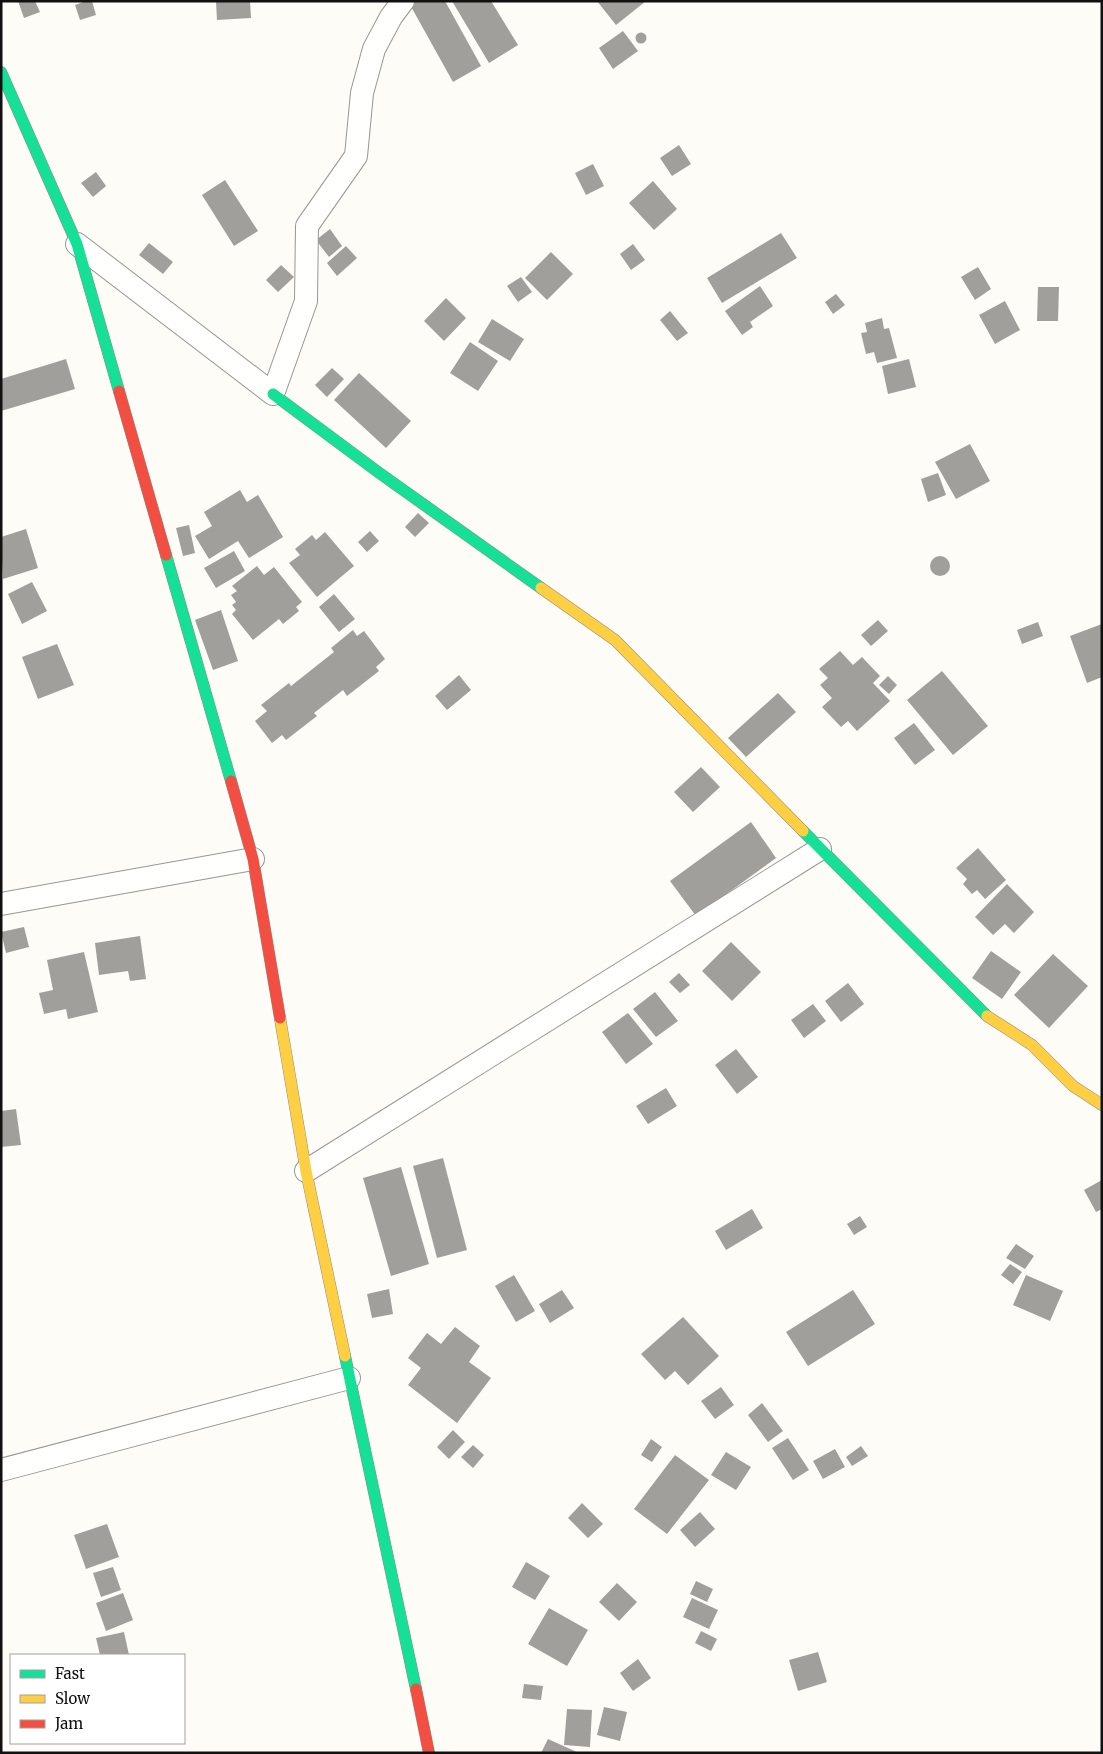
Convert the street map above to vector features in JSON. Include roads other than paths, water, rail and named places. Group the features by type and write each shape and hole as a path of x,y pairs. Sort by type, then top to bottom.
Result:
{"street":[{"path":"273,394 306,301 307,226 356,156 362,93 374,49 391,17 403,1"},
{"path":"1,72 77,244 253,859 306,1171 429,1753"},
{"path":"77,244 378,472 615,640 820,850 984,1014 1032,1045 1073,1086 1102,1104"},
{"path":"306,1171 820,850"},
{"path":"1,904 253,859"},
{"path":"1,1470 350,1378"}]}
